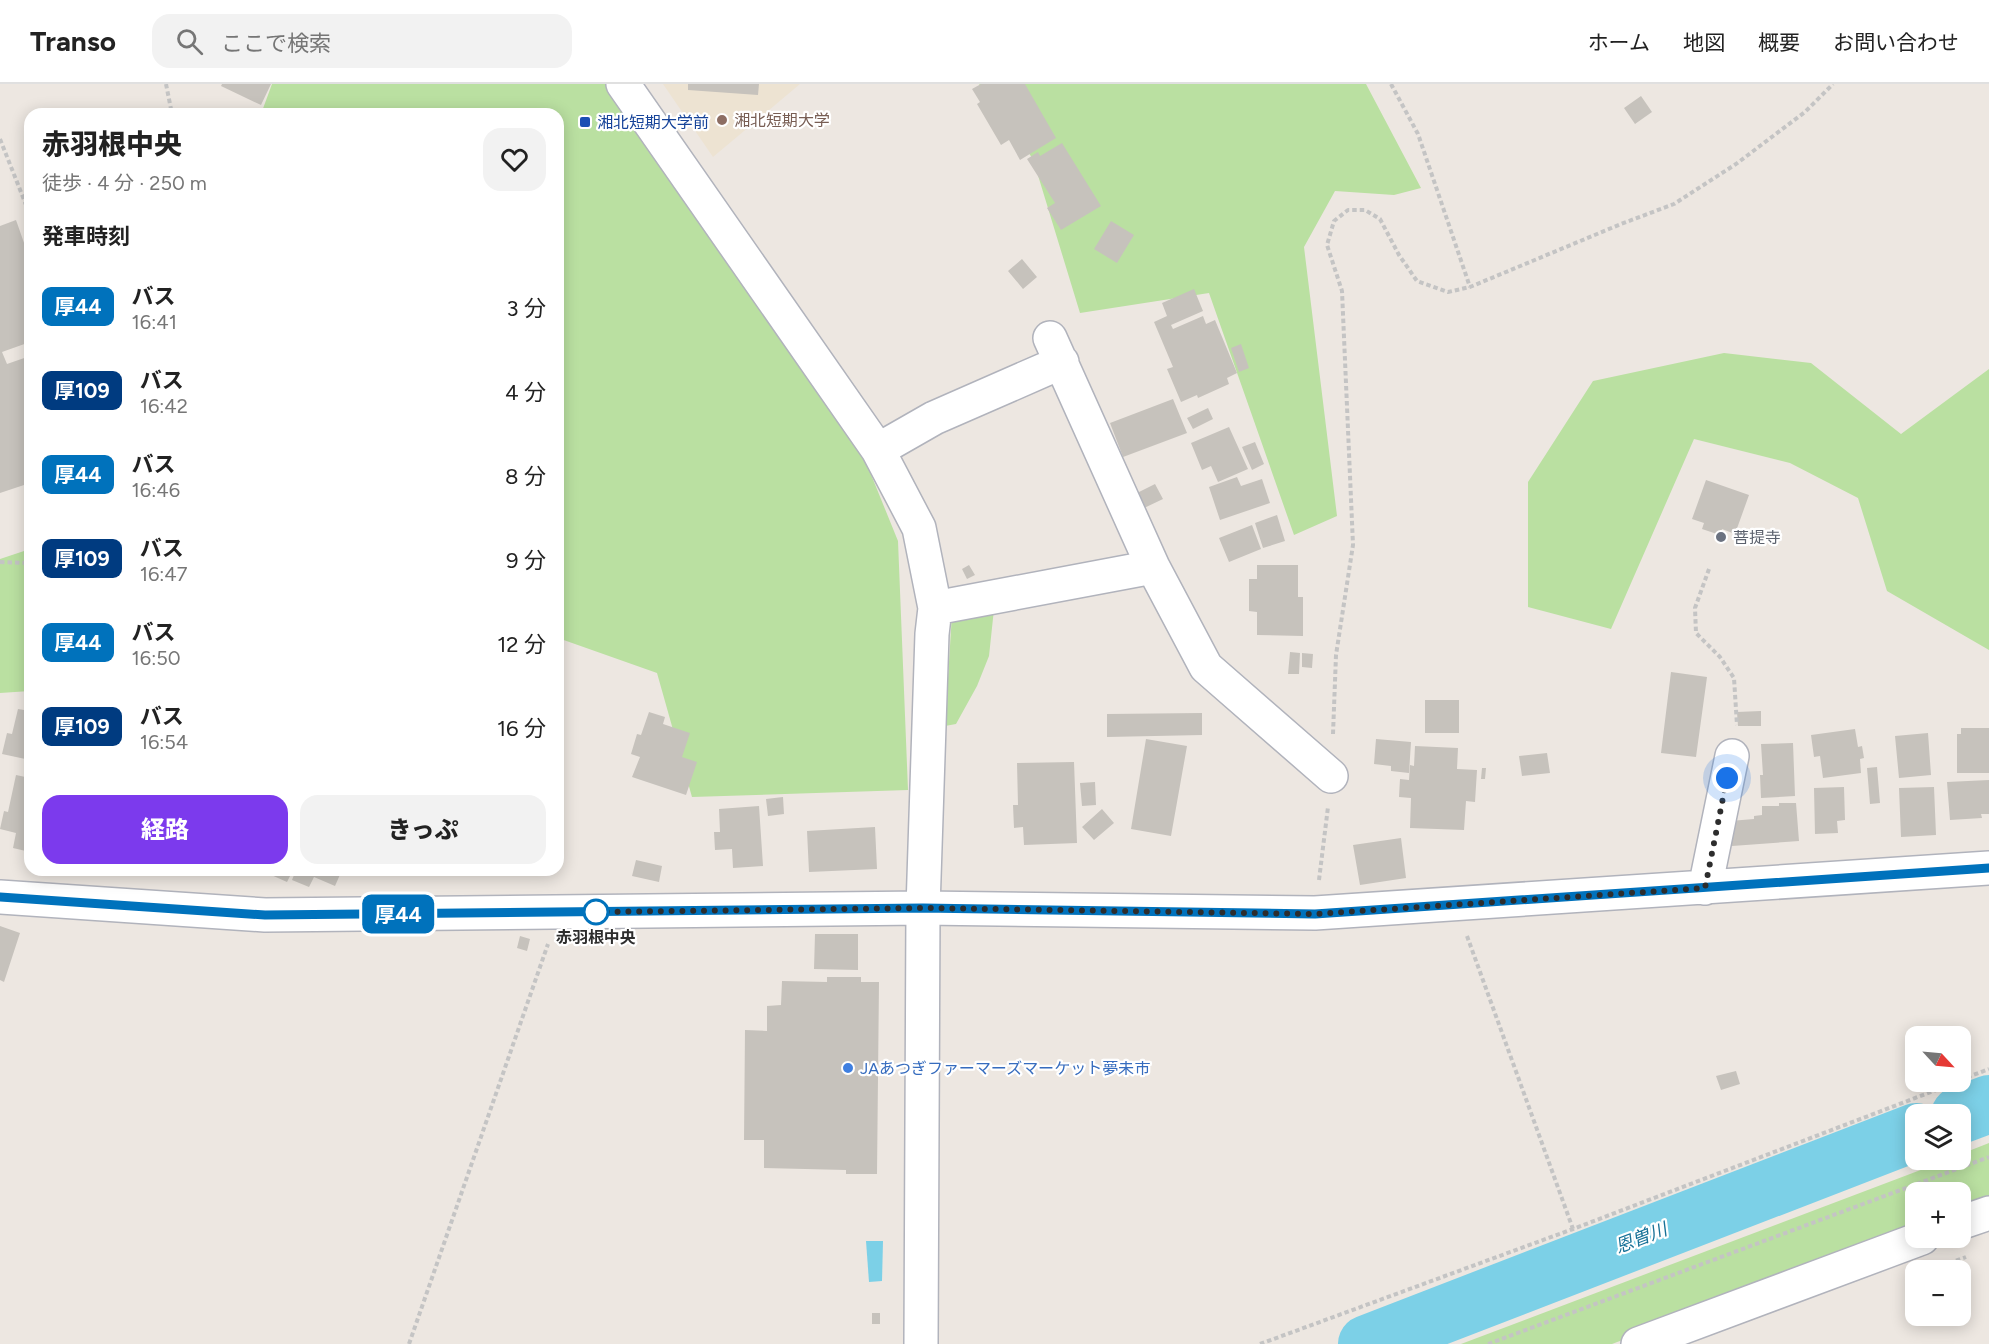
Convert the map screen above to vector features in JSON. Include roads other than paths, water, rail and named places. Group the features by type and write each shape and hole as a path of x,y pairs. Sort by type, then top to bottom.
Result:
{"street":[{"path":"623,84 879,450 919,528 935,608 932,634 923,908 921,1344"},
{"path":"879,450 1056,350 1153,567 1206,667 1331,776"},
{"path":"935,608 1153,567"},
{"path":"1705,888 1732,756"},
{"path":"0,897 265,915 923,908 1315,914 1989,868"},
{"path":"1971,1219 1989,1213"},
{"path":"1638,1344 1905,1244"}],"water":[{"path":"866,1241 883,1241 882,1281 869,1282"}],"waterway":[{"name":"恩曽川","path":"1971,1111 1989,1104"},
{"name":"恩曽川","path":"1367,1344 1905,1136"}],"place":[{"name":"湘北短期大学","path":"722,120"},
{"name":"湘北短期大学前","path":"585,122"},
{"name":"菩提寺","path":"1721,537"},
{"name":"赤羽根中央","path":"596,912"},
{"name":"JAあつぎファーマーズマーケット夢未市","path":"848,1068"}]}
